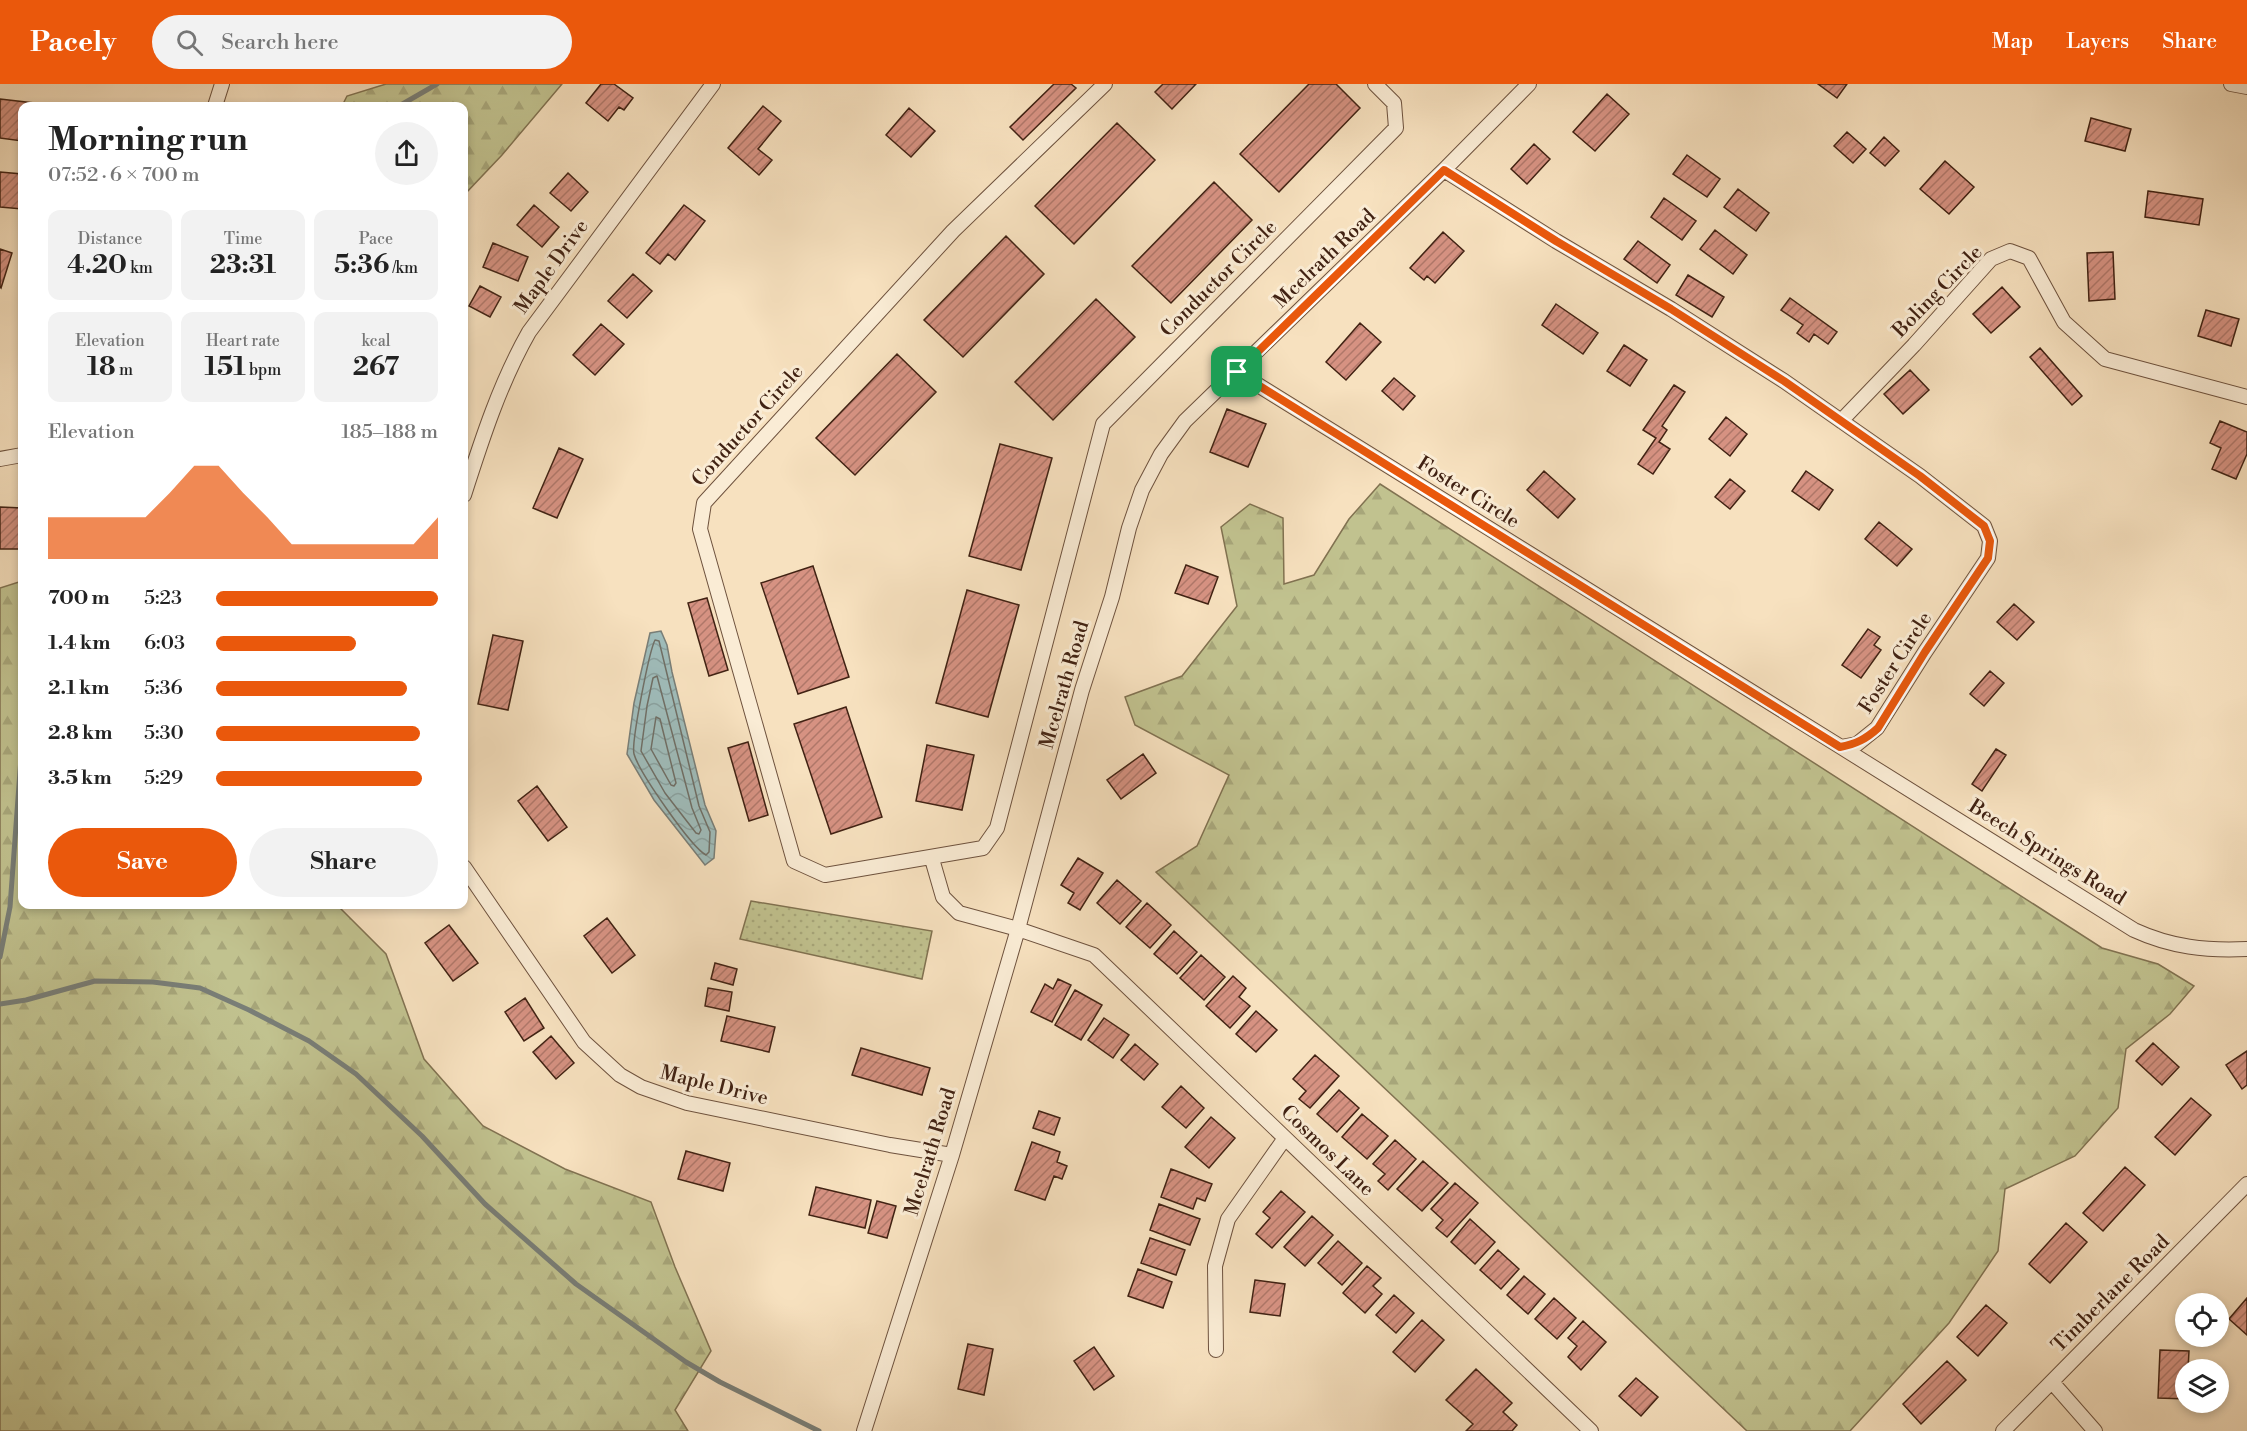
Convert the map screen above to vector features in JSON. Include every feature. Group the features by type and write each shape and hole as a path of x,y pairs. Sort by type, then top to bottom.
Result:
{"street":[{"path":"215,102 222,84"},
{"name":"Maple Drive","path":"468,484 501,389 513,360 529,332 712,84"},
{"name":"Conductor Circle","path":"1105,84 953,231 704,503 700,529 794,861 825,875 932,859 983,848 997,828 1103,424 1396,128 1394,103 1375,84"},
{"name":"Mcelrath Road","path":"864,1431 952,1155 1018,929 1082,690 1112,597 1129,528 1142,490 1161,454 1185,421 1444,170 1529,84"},
{"path":"2231,84 2247,87"},
{"name":"Foster Circle","path":"1237,372 1840,747 1857,744 1878,728 1925,652 1988,558 1990,550 1988,533 1978,520 1784,381 1444,170"},
{"name":"Boling Circle","path":"1841,421 1914,345 1991,259 2010,251 2029,258 2064,322 2105,359 2247,397"},
{"path":"0,459 18,456"},
{"name":"Beech Springs Road","path":"1840,747 2134,930 2184,947 2214,951 2247,949"},
{"path":"932,859 943,897 959,913 1018,929"},
{"name":"Maple Drive","path":"468,873 584,1042 608,1064 641,1087 664,1097 687,1103 890,1145 952,1155"},
{"name":"Cosmos Lane","path":"1018,929 1094,955 1592,1431"},
{"path":"1216,1350 1215,1266 1228,1219 1285,1138"},
{"name":"Timberlane Road","path":"2003,1431 2247,1184"},
{"path":"2052,1382 2095,1431"}],"green space":[{"path":"386,84 562,84 502,155 468,191 468,102 344,102 347,96"},
{"path":"1380,484 2102,948 2158,964 2194,986 2170,1014 2126,1049 2118,1108 2075,1156 2005,1189 1998,1251 1949,1323 1850,1431 1747,1431 1156,872 1197,846 1229,775 1135,725 1125,697 1182,676 1237,606 1221,527 1250,504 1283,518 1284,584 1314,575 1349,519"},
{"path":"18,582 18,909 341,909 386,954 424,1059 483,1126 565,1169 651,1202 675,1267 711,1351 675,1410 688,1431 0,1431 0,588"},
{"path":"751,901 932,931 922,979 740,939"}],"water":[{"path":"661,631 667,645 705,805 716,831 714,858 705,865 654,800 627,754 634,703 650,633"}],"building":[{"path":"601,84 614,84 633,98 624,110 619,107 608,121 586,103"},
{"path":"1054,84 1071,84 1076,88 1023,140 1010,127"},
{"path":"1163,84 1196,84 1172,109 1155,92"},
{"path":"1309,84 1336,84 1360,108 1279,192 1240,154"},
{"path":"1818,84 1847,84 1837,98"},
{"path":"1607,94 1629,114 1595,151 1573,132"},
{"path":"0,99 26,102 18,102 18,140 0,138"},
{"path":"763,106 781,121 758,149 772,160 759,175 728,148"},
{"path":"909,108 935,131 911,157 886,135"},
{"path":"2091,118 2131,129 2125,151 2085,141"},
{"path":"1117,123 1155,160 1074,244 1035,206"},
{"path":"1847,132 1866,149 1853,163 1834,146"},
{"path":"1884,137 1899,151 1885,166 1870,153"},
{"path":"1534,144 1550,159 1527,184 1511,169"},
{"path":"1687,155 1720,179 1707,197 1673,174"},
{"path":"1945,161 1974,187 1949,214 1920,189"},
{"path":"0,172 18,174 18,209 0,207"},
{"path":"568,173 588,192 571,211 550,193"},
{"path":"1214,182 1252,220 1171,303 1132,266"},
{"path":"1738,189 1769,213 1756,231 1724,207"},
{"path":"2148,191 2203,199 2199,225 2145,217"},
{"path":"1664,198 1696,221 1682,240 1651,217"},
{"path":"534,205 559,227 542,247 517,225"},
{"path":"684,205 705,221 675,260 668,254 660,264 646,253"},
{"path":"1715,230 1747,255 1733,274 1700,249"},
{"path":"1443,232 1464,251 1435,283 1427,276 1424,280 1410,268"},
{"path":"1006,236 1044,274 963,357 924,320"},
{"path":"1638,241 1670,265 1657,283 1624,259"},
{"path":"493,243 528,257 518,281 483,267"},
{"path":"0,249 12,253 1,288 0,287"},
{"path":"2113,252 2115,299 2089,301 2087,253"},
{"path":"633,274 652,291 627,318 608,301"},
{"path":"1688,275 1724,297 1712,317 1676,295"},
{"path":"480,286 501,297 490,317 469,306"},
{"path":"2002,287 2020,307 1991,333 1973,314"},
{"path":"1790,298 1837,332 1828,344 1814,334 1809,342 1797,333 1803,325 1781,310"},
{"path":"1096,299 1135,337 1053,420 1015,382"},
{"path":"1556,304 1598,333 1583,354 1542,325"},
{"path":"2206,310 2239,319 2231,346 2198,336"},
{"path":"1360,323 1381,342 1346,380 1326,362"},
{"path":"601,324 624,344 595,375 573,355"},
{"path":"1624,345 1647,360 1630,386 1607,371"},
{"path":"2040,348 2082,396 2072,405 2030,357"},
{"path":"897,354 936,392 855,475 816,438"},
{"path":"1910,370 1929,390 1903,414 1884,394"},
{"path":"1394,378 1415,396 1403,410 1382,391"},
{"path":"1674,385 1685,392 1662,426 1667,430 1659,442 1670,449 1653,474 1638,464 1656,438 1643,430"},
{"path":"1227,409 1266,424 1248,467 1210,452"},
{"path":"1726,417 1747,434 1730,456 1709,439"},
{"path":"2220,421 2247,432 2247,454 2236,479 2212,469 2221,448 2210,443"},
{"path":"1000,444 1052,458 1021,570 969,556"},
{"path":"559,448 583,459 557,518 533,508"},
{"path":"1544,471 1575,499 1558,518 1527,490"},
{"path":"1806,471 1833,490 1819,510 1792,491"},
{"path":"1730,479 1745,491 1730,509 1715,497"},
{"path":"0,507 18,508 18,549 0,549"},
{"path":"1879,522 1912,549 1897,566 1865,539"},
{"path":"1186,565 1218,577 1208,604 1175,593"},
{"path":"813,566 849,677 798,694 761,583"},
{"path":"967,590 1019,605 988,717 936,703"},
{"path":"707,598 728,670 709,676 688,603"},
{"path":"2014,604 2034,622 2017,640 1997,622"},
{"path":"1868,629 1880,637 1874,645 1881,650 1861,678 1842,665"},
{"path":"493,635 523,641 508,710 478,704"},
{"path":"1990,671 2004,683 1984,706 1970,694"},
{"path":"846,707 882,817 831,834 794,724"},
{"path":"748,742 768,815 749,821 728,748"},
{"path":"927,745 974,755 962,810 916,801"},
{"path":"1996,749 2006,755 1982,791 1972,784"},
{"path":"1143,754 1156,773 1121,799 1107,780"},
{"path":"537,786 567,827 548,841 518,801"},
{"path":"1078,858 1103,873 1080,910 1068,903 1074,893 1061,885"},
{"path":"1117,880 1141,901 1120,924 1097,903"},
{"path":"1147,903 1171,925 1150,948 1126,927"},
{"path":"607,918 635,955 612,973 584,936"},
{"path":"449,925 478,963 453,981 425,943"},
{"path":"1174,931 1197,952 1177,974 1154,954"},
{"path":"1201,955 1225,977 1204,1000 1180,978"},
{"path":"715,963 737,969 733,985 711,979"},
{"path":"1233,976 1246,988 1239,997 1250,1006 1230,1028 1206,1006"},
{"path":"1058,979 1071,985 1052,1022 1031,1012 1045,984 1053,989"},
{"path":"708,988 732,992 729,1011 705,1006"},
{"path":"1075,990 1102,1005 1081,1040 1055,1025"},
{"path":"525,998 544,1028 524,1041 505,1012"},
{"path":"1256,1011 1277,1030 1256,1052 1236,1034"},
{"path":"727,1016 775,1027 769,1052 721,1041"},
{"path":"1104,1018 1129,1035 1113,1058 1088,1040"},
{"path":"551,1036 574,1063 556,1079 533,1052"},
{"path":"2153,1043 2179,1067 2162,1085 2136,1061"},
{"path":"1135,1044 1158,1064 1144,1080 1121,1060"},
{"path":"861,1048 930,1068 922,1095 852,1075"},
{"path":"2247,1051 2247,1085 2242,1089 2226,1065"},
{"path":"1315,1055 1339,1076 1310,1108 1299,1099 1306,1091 1293,1079"},
{"path":"1181,1086 1204,1108 1186,1128 1162,1107"},
{"path":"1339,1090 1359,1108 1337,1132 1317,1114"},
{"path":"2191,1098 2211,1115 2175,1155 2155,1137"},
{"path":"1039,1111 1060,1118 1054,1135 1033,1128"},
{"path":"1362,1114 1388,1136 1367,1159 1342,1137"},
{"path":"1211,1117 1235,1138 1209,1168 1185,1147"},
{"path":"1395,1140 1416,1159 1388,1190 1378,1181 1385,1174 1373,1164"},
{"path":"1032,1142 1060,1152 1057,1162 1067,1166 1062,1179 1054,1176 1045,1200 1015,1190"},
{"path":"686,1151 730,1163 723,1191 678,1179"},
{"path":"1423,1161 1448,1183 1422,1211 1397,1189"},
{"path":"2125,1167 2145,1185 2103,1231 2083,1213"},
{"path":"1171,1169 1212,1184 1205,1201 1197,1198 1193,1209 1161,1197"},
{"path":"1455,1183 1478,1203 1447,1237 1436,1228 1443,1220 1431,1209"},
{"path":"816,1187 871,1200 865,1228 809,1215"},
{"path":"1281,1191 1305,1212 1272,1248 1256,1234 1270,1218 1263,1212"},
{"path":"877,1201 896,1206 887,1238 868,1233"},
{"path":"1159,1204 1200,1219 1190,1245 1150,1230"},
{"path":"1312,1216 1333,1235 1305,1266 1284,1247"},
{"path":"1470,1219 1495,1242 1475,1264 1451,1242"},
{"path":"2066,1223 2087,1242 2050,1283 2029,1264"},
{"path":"1150,1238 1185,1250 1176,1275 1141,1263"},
{"path":"1338,1241 1362,1263 1342,1285 1318,1263"},
{"path":"1498,1250 1519,1269 1501,1289 1480,1270"},
{"path":"1367,1266 1381,1278 1373,1286 1382,1294 1365,1313 1343,1293"},
{"path":"1138,1269 1172,1282 1163,1308 1128,1296"},
{"path":"1524,1276 1545,1294 1528,1314 1507,1295"},
{"path":"1255,1280 1285,1284 1280,1316 1250,1312"},
{"path":"1394,1295 1414,1313 1396,1333 1376,1315"},
{"path":"1554,1298 1576,1318 1557,1339 1535,1319"},
{"path":"2247,1298 2247,1335 2229,1319"},
{"path":"1986,1305 2007,1323 1978,1356 1957,1337"},
{"path":"1422,1320 1444,1340 1415,1372 1393,1352"},
{"path":"1583,1321 1606,1342 1581,1370 1568,1357 1577,1346 1568,1338"},
{"path":"968,1344 993,1349 984,1395 958,1389"},
{"path":"1094,1347 1114,1376 1094,1390 1074,1361"},
{"path":"2160,1350 2189,1351 2189,1359 2175,1359 2175,1399 2158,1398"},
{"path":"1947,1361 1966,1380 1921,1424 1903,1404"},
{"path":"1476,1369 1512,1403 1503,1412 1517,1425 1512,1431 1466,1431 1473,1424 1446,1400"},
{"path":"1636,1378 1658,1397 1641,1416 1619,1396"}],"waterway":[{"path":"406,102 437,84"},
{"path":"0,957 10,907 18,798"},
{"path":"0,1004 26,1000 95,981 153,982 200,988 309,1041 356,1074 422,1136 485,1204 576,1284 686,1362 720,1382 819,1431"}],"route":[{"path":"1444,170 1784,381 1920,476 1978,520 1988,533 1990,550 1988,558 1925,652 1878,728 1857,744 1840,747 1237,372 1444,170"}]}
